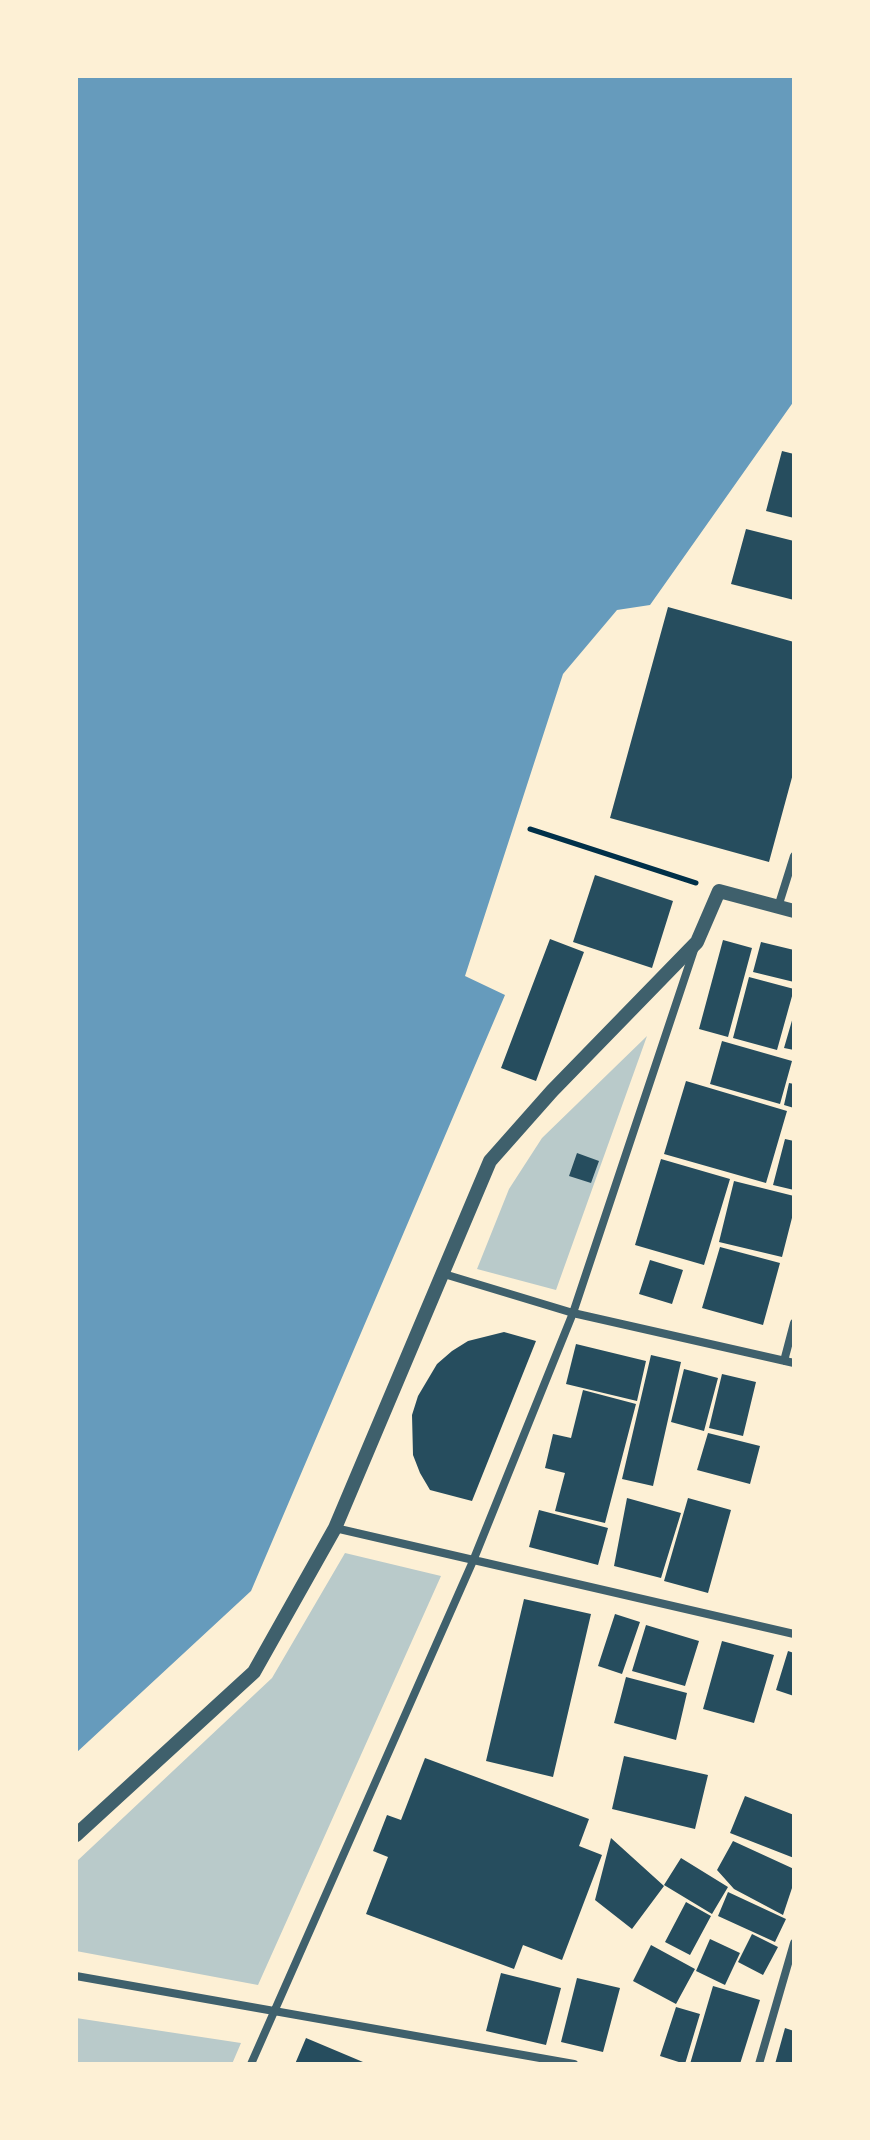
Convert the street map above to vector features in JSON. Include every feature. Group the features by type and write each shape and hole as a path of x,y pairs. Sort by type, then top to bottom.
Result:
{"street":[{"path":"778,907 794,856"},
{"path":"251,2064 473,1561 573,1313 697,942 719,891 794,911"},
{"path":"76,1835 254,1672 335,1528 490,1161 552,1091 697,942"},
{"path":"444,1274 573,1313 794,1363"},
{"path":"784,1361 794,1323"},
{"path":"335,1528 794,1634"},
{"path":"759,2064 794,1943"},
{"path":"76,1976 574,2064"}],"path":[{"path":"530,829 719,891"}],"shaded area":[{"path":"647,1036 556,1290 477,1269 509,1189 542,1138"},
{"path":"345,1553 441,1576 258,1985 76,1951 76,1862 272,1678"},
{"path":"76,2018 241,2043 232,2064 76,2064"}],"water":[{"path":"76,76 794,76 794,401 650,605 617,610 563,674 465,976 505,995 251,1591 76,1753"}],"building":[{"path":"782,451 794,454 794,518 766,511"},
{"path":"746,529 794,541 794,600 731,584"},
{"path":"668,607 794,642 794,770 769,862 610,818"},
{"path":"595,875 673,901 652,968 573,942"},
{"path":"550,939 584,952 536,1081 501,1068"},
{"path":"723,940 752,948 728,1037 699,1029"},
{"path":"761,942 794,950 794,982 753,972"},
{"path":"749,977 794,989 777,1050 733,1038"},
{"path":"794,1018 794,1050 784,1048"},
{"path":"722,1041 792,1061 780,1104 710,1084"},
{"path":"686,1081 787,1111 766,1183 664,1154"},
{"path":"789,1083 794,1084 794,1108 784,1105"},
{"path":"785,1139 794,1141 794,1190 773,1185"},
{"path":"577,1153 599,1161 591,1183 569,1176"},
{"path":"661,1159 730,1179 704,1265 635,1245"},
{"path":"734,1181 794,1196 794,1210 782,1257 719,1242"},
{"path":"720,1247 780,1263 763,1325 702,1308"},
{"path":"650,1260 683,1270 672,1304 639,1294"},
{"path":"504,1332 536,1341 472,1501 430,1490 413,1455 412,1415 418,1396 437,1364 452,1351 468,1341"},
{"path":"576,1344 646,1361 637,1401 566,1384"},
{"path":"651,1355 681,1362 653,1486 622,1479"},
{"path":"684,1369 718,1378 704,1431 671,1422"},
{"path":"722,1374 756,1382 743,1436 709,1428"},
{"path":"583,1390 636,1404 605,1523 555,1511 565,1473 545,1468 553,1434 571,1438"},
{"path":"708,1433 760,1446 750,1484 697,1470"},
{"path":"627,1498 681,1513 661,1578 614,1566"},
{"path":"688,1498 731,1510 708,1593 664,1581"},
{"path":"539,1510 608,1528 598,1565 529,1547"},
{"path":"524,1599 591,1614 553,1777 486,1761"},
{"path":"615,1614 640,1622 622,1674 598,1666"},
{"path":"646,1625 699,1641 685,1686 632,1671"},
{"path":"722,1641 774,1655 754,1723 703,1709"},
{"path":"788,1651 794,1653 794,1696 776,1690"},
{"path":"626,1677 687,1693 676,1740 614,1723"},
{"path":"624,1756 708,1775 695,1829 612,1809"},
{"path":"425,1758 589,1819 579,1846 602,1855 562,1960 523,1945 514,1969 366,1914 388,1857 373,1851 387,1815 401,1820"},
{"path":"745,1796 794,1815 794,1858 730,1833"},
{"path":"611,1838 664,1886 632,1929 595,1900"},
{"path":"733,1841 794,1869 794,1882 783,1915 734,1889 717,1870"},
{"path":"681,1858 728,1887 712,1914 664,1885"},
{"path":"728,1892 786,1919 775,1942 718,1916"},
{"path":"686,1902 711,1916 690,1955 665,1942"},
{"path":"752,1934 778,1947 763,1975 738,1962"},
{"path":"710,1939 740,1953 725,1985 696,1971"},
{"path":"651,1945 695,1969 676,2004 633,1981"},
{"path":"501,1973 561,1988 546,2045 486,2031"},
{"path":"577,1978 620,1988 603,2052 561,2042"},
{"path":"713,1986 760,2000 740,2064 690,2064"},
{"path":"676,2007 700,2014 685,2064 660,2056"},
{"path":"785,2028 794,2031 794,2064 775,2064"},
{"path":"306,2038 363,2062 363,2064 295,2064"}]}
